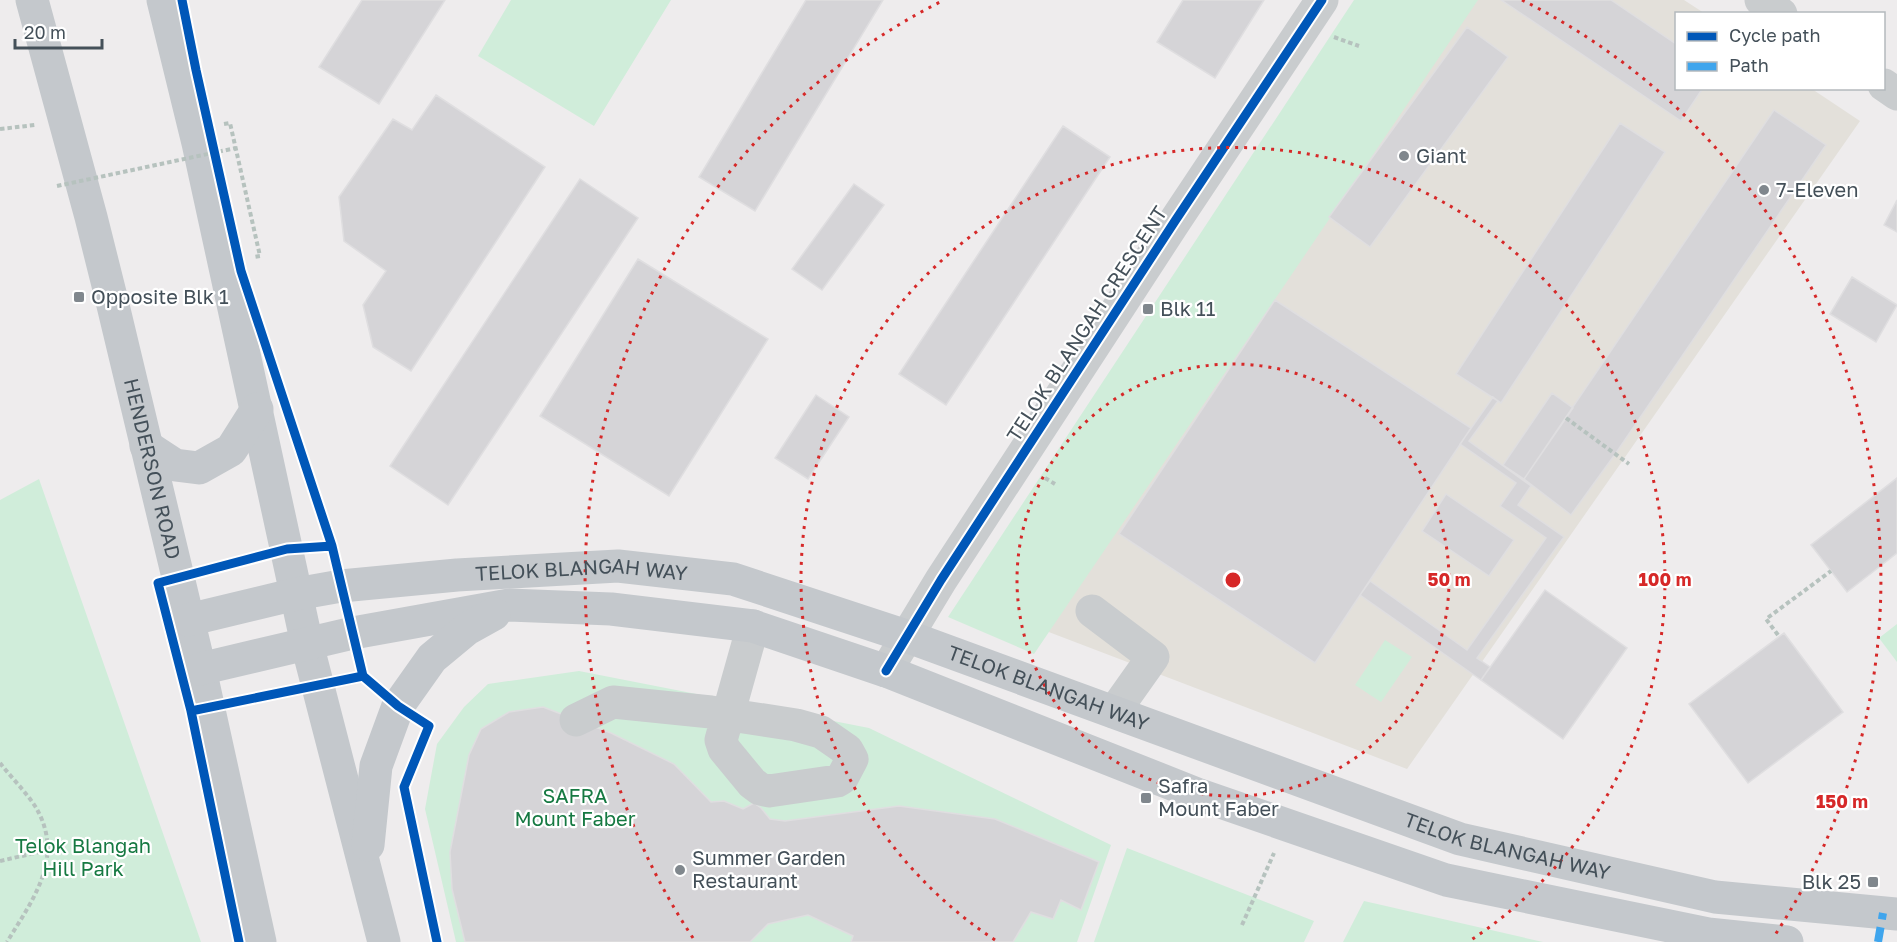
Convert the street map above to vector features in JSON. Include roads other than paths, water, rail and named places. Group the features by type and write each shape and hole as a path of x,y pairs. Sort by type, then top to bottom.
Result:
{"main road":[{"name":"HENDERSON ROAD","path":"32,0 91,217 200,669 260,942"},
{"path":"163,0 198,143 307,644 384,942"},
{"path":"146,446 175,465 199,468 231,450 257,409"},
{"name":"TELOK BLANGAH WAY","path":"188,620 296,594 341,586 457,574 618,566 733,579 906,636 1460,839 1715,897 1897,914"},
{"path":"366,870 376,766 398,706 432,658 467,629 509,605"},
{"name":"TELOK BLANGAH WAY","path":"200,669 374,629 509,605 611,609 753,626 886,671 1197,794 1446,880 1708,934 1786,942"}],"street":[{"name":"TELOK BLANGAH CRESCENT","path":"886,671 906,636 1168,231 1322,0"},
{"path":"1761,0 1778,12"},
{"path":"1092,611 1153,657 1114,712"},
{"path":"576,720 613,702 728,716 753,626"}],"place":[{"name":"Giant","path":"1404,156"},
{"name":"7-Eleven","path":"1764,190"},
{"name":"Opposite Blk 1","path":"79,297"},
{"name":"Blk 11","path":"1148,309"},
{"name":"Safra Mount Faber","path":"1146,798"},
{"name":"Summer Garden Restaurant","path":"680,870"},
{"name":"Blk 25","path":"1873,882"}],"park label":[{"name":"SAFRA Mount Faber","path":"575,808"},
{"name":"Telok Blangah Hill Park","path":"83,858"}]}
